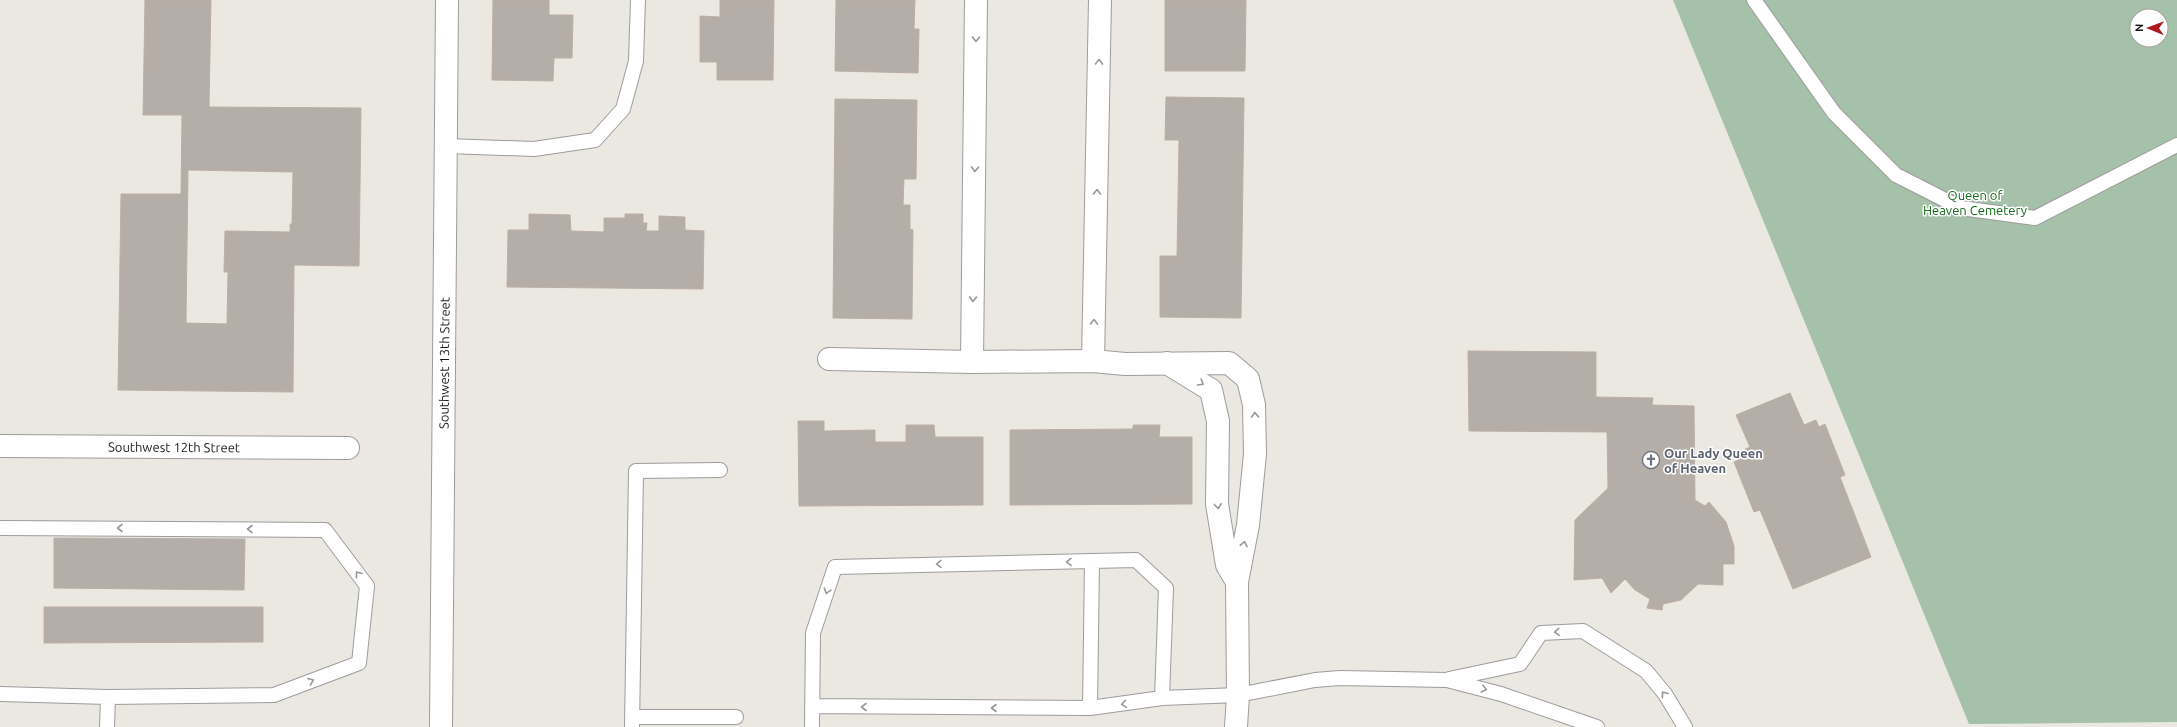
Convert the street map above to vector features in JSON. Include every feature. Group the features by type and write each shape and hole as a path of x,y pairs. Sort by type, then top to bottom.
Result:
{"street":[{"name":"Southwest 13th Street","path":"441,727 447,0"},
{"path":"972,362 976,0"},
{"path":"1093,361 1100,0"},
{"path":"830,359 972,362 1093,361 1125,364 1229,362 1248,379 1254,405 1255,454 1248,525 1237,582 1238,695 1236,727"},
{"path":"1167,363 1211,390 1218,421 1218,504 1227,564 1237,582"},
{"name":"Southwest 12th Street","path":"0,446 348,448"}],"lane":[{"path":"446,146 534,149 595,140 623,109 636,61 638,0"},
{"path":"1754,0 1834,113 1896,175 1961,208 2034,218 2177,145"},
{"path":"720,470 636,471 632,722 736,717"},
{"path":"0,528 325,530 367,586 359,663 274,696 108,697 0,694"},
{"path":"812,727 813,633 835,567 1136,560 1166,588 1162,698"},
{"path":"1090,708 1092,561"},
{"path":"812,706 1090,708 1162,698 1238,695 1315,680 1340,678 1447,680 1520,664 1541,633 1584,630 1646,671 1665,694 1685,727"},
{"path":"1447,680 1501,694 1597,727"},
{"path":"107,727 108,697"}],"green space":[{"name":"Queen of Heaven Cemetery","path":"1673,0 2177,0 2177,722 1969,724"}],"building":[{"path":"145,0 211,0 209,107 361,108 359,266 294,265 293,392 118,390 121,194 181,194 182,115 143,115","holes":["188,170 293,172 292,224 290,224 290,232 225,231 224,272 228,272 227,324 186,323"]},
{"path":"493,0 549,0 549,15 573,15 572,58 554,58 553,81 492,80"},
{"path":"720,0 774,0 773,80 717,80 717,62 700,62 700,16 720,17"},
{"path":"836,0 915,0 914,29 919,29 918,73 835,71"},
{"path":"1165,0 1246,0 1245,71 1165,71"},
{"path":"1166,97 1244,98 1241,318 1160,317 1160,256 1177,256 1179,140 1165,140"},
{"path":"835,99 917,100 916,179 904,179 903,205 910,205 910,229 913,230 912,319 833,318"},
{"path":"529,214 570,215 571,231 604,232 604,218 625,218 625,214 643,214 643,223 647,223 646,231 659,231 659,216 685,217 685,230 704,231 703,289 507,287 508,230 529,230"},
{"name":"Our Lady Queen of Heaven","path":"1468,351 1596,352 1596,397 1653,398 1652,405 1694,406 1695,500 1705,506 1709,502 1726,522 1734,546 1734,564 1723,564 1723,585 1698,584 1681,600 1663,604 1662,610 1647,608 1650,599 1635,590 1625,579 1611,593 1602,578 1574,580 1575,520 1608,488 1607,432 1469,431"},
{"path":"1790,393 1804,425 1816,420 1819,427 1825,424 1845,475 1840,477 1871,557 1793,589 1760,510 1754,512 1734,462 1740,459 1738,453 1750,447 1736,415"},
{"path":"798,421 824,421 824,431 875,430 875,442 906,442 906,425 934,425 935,437 983,437 983,505 799,506"},
{"path":"1133,425 1160,425 1159,437 1192,437 1192,504 1010,505 1010,430 1133,429"},
{"path":"54,538 245,539 244,590 54,588"},
{"path":"44,607 263,607 263,642 44,643"}],"place":[{"name":"Our Lady Queen of Heaven","path":"1651,460"}]}
